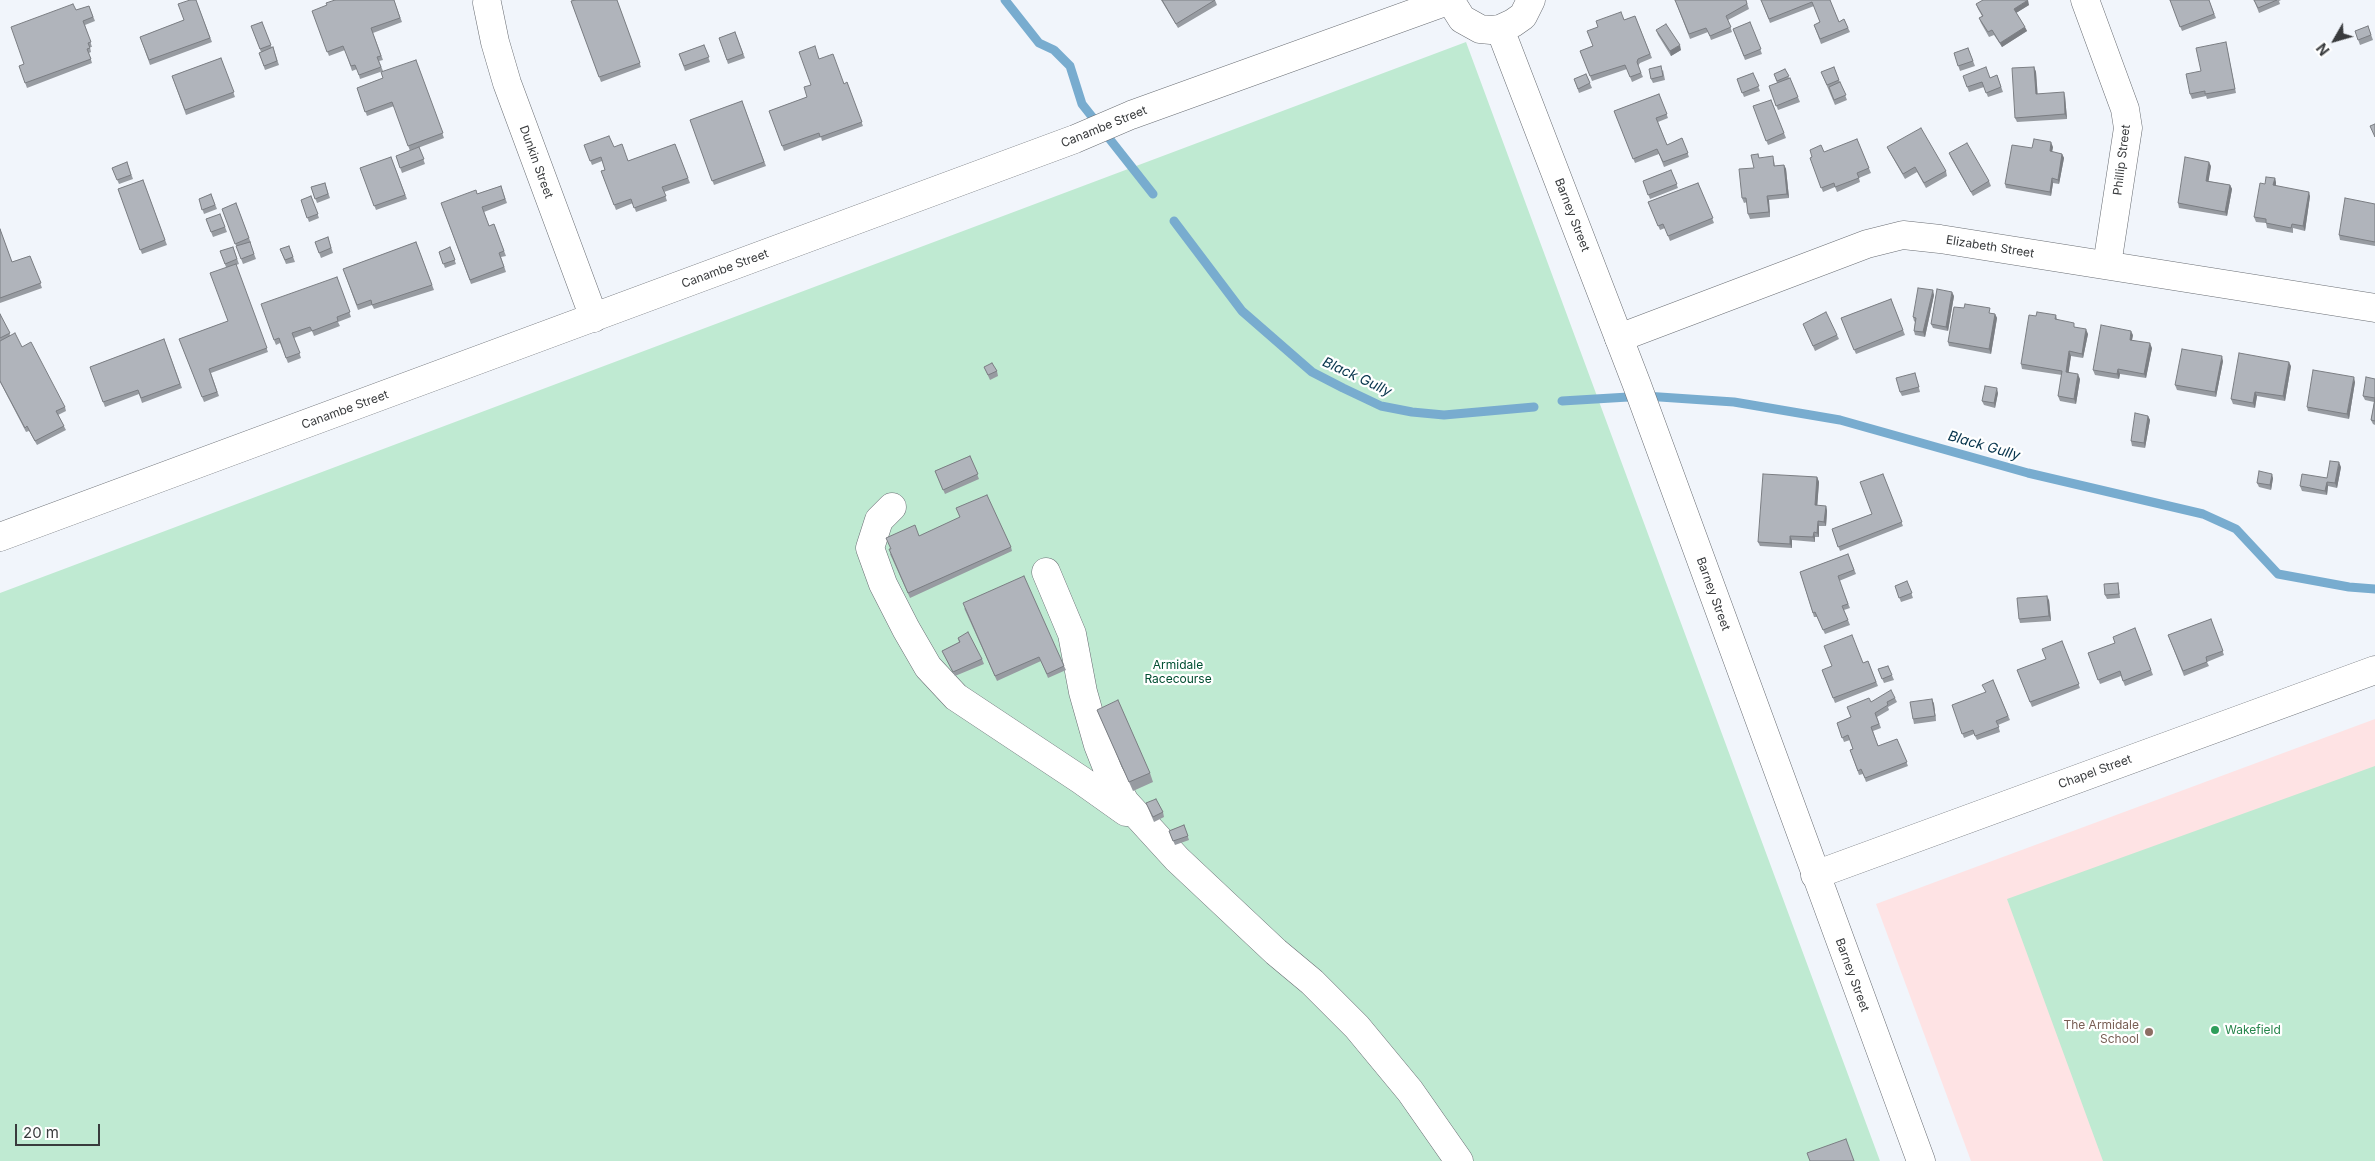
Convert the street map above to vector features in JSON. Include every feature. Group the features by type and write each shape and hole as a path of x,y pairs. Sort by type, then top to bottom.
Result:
{"street":[{"path":"1450,0 1454,10 1470,25 1480,29 1500,29 1522,16 1531,0"},
{"name":"Canambe Street","path":"0,537 1075,139 1131,115 1450,0"},
{"name":"Phillip Street","path":"2085,0 2125,109 2128,128 2106,265"},
{"name":"Dunkin Street","path":"487,3 495,42 507,83 594,318"},
{"name":"Barney Street","path":"1500,29 1637,385 1921,1161"},
{"name":"Elizabeth Street","path":"1619,338 1867,244 1903,235 2375,308"},
{"path":"892,507 879,520 870,548 883,584 928,667 956,697 1081,780 1149,830"},
{"path":"1046,572 1072,634 1090,720 1109,773 1125,802 1149,830 1276,952 1312,982 1357,1027 1410,1090 1459,1161"},
{"name":"Chapel Street","path":"1815,875 2375,670"}],"shaded area":[{"name":"Wakefield","path":"2375,719 2375,1161 1971,1161 1876,904"}],"green space":[{"name":"Armidale Racecourse","path":"1466,42 1880,1161 0,1161 0,593"},
{"name":"Wakefield","path":"2375,766 2375,1161 2103,1161 2007,899"}],"building":[{"path":"196,0 210,38 149,60 140,37 184,20 178,4"},
{"path":"335,0 394,0 400,18 371,28 381,56 377,57 381,67 359,75 355,65 351,66 343,46 327,52 312,11"},
{"path":"617,0 640,63 599,77 571,1"},
{"path":"1162,0 1215,0 1176,24"},
{"path":"1675,0 1746,0 1747,4 1726,16 1731,27 1710,36 1706,28 1689,34"},
{"path":"1761,0 1830,0 1839,22 1844,19 1848,28 1820,39 1814,25 1820,22 1812,2 1769,19"},
{"path":"1983,0 2028,0 2014,9 2025,27 2000,43 1992,30 1988,32 1979,18 1983,16 1976,4"},
{"path":"2170,0 2209,0 2214,14 2180,27"},
{"path":"2254,0 2277,0 2258,8"},
{"path":"73,4 76,10 89,6 93,17 83,21 91,42 88,43 90,48 87,49 91,59 25,83 19,66 24,64 11,27"},
{"path":"1621,12 1624,20 1635,16 1650,54 1638,59 1637,62 1641,73 1630,77 1625,65 1590,76 1580,51 1593,46 1587,31 1598,27 1596,21"},
{"path":"262,22 271,45 260,49 251,26"},
{"path":"1750,22 1761,49 1744,56 1733,29"},
{"path":"1666,24 1680,45 1670,51 1656,30"},
{"path":"2368,26 2371,35 2358,40 2355,31"},
{"path":"735,32 743,54 727,60 719,38"},
{"path":"2226,42 2235,89 2205,94 2205,91 2190,94 2186,74 2201,71 2196,48"},
{"path":"704,45 709,57 684,66 679,54"},
{"path":"815,46 819,59 833,54 844,84 847,82 862,122 820,137 819,133 782,146 769,111 807,97 804,87 811,85 799,52"},
{"path":"273,47 277,61 264,66 259,53"},
{"path":"1968,48 1973,61 1958,66 1954,53"},
{"path":"221,58 234,92 185,110 172,76"},
{"path":"416,60 443,133 408,146 392,102 365,112 357,88 383,78 381,72"},
{"path":"1661,66 1663,76 1651,79 1649,69"},
{"path":"1834,67 1839,80 1827,85 1821,72"},
{"path":"1986,67 1990,78 1997,75 2001,87 1986,93 1982,82 1967,87 1963,76"},
{"path":"2034,67 2036,94 2064,92 2065,114 2015,118 2012,68"},
{"path":"1785,69 1789,76 1777,81 1774,74"},
{"path":"1753,73 1759,86 1742,93 1737,79"},
{"path":"1586,74 1590,83 1578,89 1574,79"},
{"path":"1790,78 1798,97 1776,106 1769,86"},
{"path":"1840,82 1846,95 1834,100 1829,87"},
{"path":"1659,94 1667,114 1656,118 1667,145 1682,138 1688,153 1663,162 1657,149 1633,159 1614,111"},
{"path":"1771,100 1784,133 1766,141 1753,106"},
{"path":"742,101 764,162 712,181 690,120"},
{"path":"2375,124 2375,137 2370,126"},
{"path":"1921,128 1946,171 1924,183 1915,167 1903,174 1887,147"},
{"path":"609,136 614,147 622,144 628,161 675,144 688,178 662,187 666,196 634,208 631,199 614,205 601,171 605,170 601,157 590,161 584,145"},
{"path":"1857,139 1869,168 1857,173 1859,178 1835,187 1834,183 1821,188 1810,158 1812,157 1810,150 1821,145 1824,152"},
{"path":"2034,139 2051,142 2050,151 2062,154 2058,180 2052,178 2050,192 2005,184 2012,145 2032,148"},
{"path":"1967,143 1989,181 1971,192 1949,153"},
{"path":"419,147 424,159 400,168 396,156"},
{"path":"1758,154 1759,158 1773,156 1774,166 1784,165 1787,194 1767,196 1769,212 1748,214 1746,198 1742,198 1739,169 1754,168 1751,155"},
{"path":"391,157 405,195 374,206 360,168"},
{"path":"2185,157 2209,162 2206,181 2230,185 2225,212 2178,203"},
{"path":"127,162 131,175 117,180 112,168"},
{"path":"1671,170 1677,184 1648,195 1643,181"},
{"path":"2266,177 2275,178 2273,185 2309,192 2303,226 2292,224 2291,228 2266,223 2266,219 2254,217 2260,183 2265,184"},
{"path":"143,180 165,240 140,250 118,189"},
{"path":"325,183 328,194 315,199 311,187"},
{"path":"1698,183 1713,218 1668,236 1663,224 1658,226 1648,202"},
{"path":"501,186 505,199 482,207 489,226 494,224 504,251 499,253 504,267 470,280 441,203 476,190 477,194"},
{"path":"211,194 215,205 202,210 199,199"},
{"path":"311,196 318,214 307,218 301,200"},
{"path":"2345,198 2375,204 2375,242 2339,235"},
{"path":"236,203 249,238 235,244 222,209"},
{"path":"220,214 225,227 211,232 206,219"},
{"path":"0,229 12,262 30,256 41,283 0,298"},
{"path":"328,237 331,248 319,253 315,242"},
{"path":"250,242 254,254 241,259 236,246"},
{"path":"416,242 432,285 372,305 371,300 357,305 343,269"},
{"path":"289,246 293,257 285,260 280,249"},
{"path":"233,247 237,259 225,264 220,251"},
{"path":"450,247 455,260 443,264 439,252"},
{"path":"236,264 267,348 209,369 217,392 202,397 179,339 228,321 210,273"},
{"path":"337,277 350,312 337,317 338,321 312,331 310,327 292,333 300,353 286,358 279,338 274,340 261,304"},
{"path":"1918,288 1933,290 1923,332 1914,331 1916,318 1913,317"},
{"path":"1937,289 1952,292 1946,327 1931,324"},
{"path":"1891,299 1903,330 1854,350 1841,318"},
{"path":"1965,304 1990,308 1989,313 1995,314 1989,349 1948,342 1954,307 1964,308"},
{"path":"1826,312 1837,335 1813,346 1803,324"},
{"path":"2037,312 2056,315 2055,319 2074,323 2074,327 2086,329 2082,354 2069,351 2066,372 2078,374 2074,399 2058,396 2062,371 2021,364 2029,315 2036,316"},
{"path":"0,314 10,333 0,338"},
{"path":"2101,325 2131,331 2130,340 2150,343 2144,374 2118,369 2117,374 2093,370"},
{"path":"15,333 22,347 31,342 65,407 56,411 64,426 35,441 27,426 25,428 0,381 0,341"},
{"path":"164,339 180,384 141,398 138,390 103,402 90,367"},
{"path":"2182,349 2222,356 2215,392 2175,385"},
{"path":"2239,353 2289,362 2283,396 2255,392 2253,403 2231,399"},
{"path":"992,363 997,371 988,375 984,367"},
{"path":"2313,370 2354,377 2347,414 2307,407"},
{"path":"1915,373 1919,387 1900,392 1896,378"},
{"path":"2366,377 2375,379 2375,398 2363,396"},
{"path":"1985,386 1997,388 1994,403 1982,401"},
{"path":"2375,399 2375,421 2371,420"},
{"path":"2135,413 2148,416 2144,443 2131,441"},
{"path":"970,456 978,474 943,490 935,471"},
{"path":"2330,461 2339,462 2335,483 2327,482 2325,491 2300,486 2302,474 2327,478"},
{"path":"2259,471 2272,474 2270,485 2257,483"},
{"path":"1763,474 1817,477 1815,505 1826,506 1824,522 1818,521 1817,533 1814,532 1813,537 1790,536 1790,544 1758,542"},
{"path":"1883,474 1902,522 1838,547 1832,529 1872,514 1860,482"},
{"path":"987,495 1011,547 908,593 886,538 915,525 919,536 960,517 956,508"},
{"path":"1848,554 1854,570 1838,576 1848,604 1842,606 1848,620 1823,630 1815,612 1813,613 1800,572"},
{"path":"1024,576 1064,666 1047,674 1039,657 995,676 963,603"},
{"path":"1907,581 1912,593 1899,598 1895,586"},
{"path":"2118,583 2119,594 2105,595 2104,584"},
{"path":"2047,596 2049,616 2019,619 2017,598"},
{"path":"2211,619 2223,651 2206,657 2207,662 2183,671 2168,635"},
{"path":"2135,628 2151,670 2123,681 2120,671 2098,680 2088,653 2115,643 2113,637"},
{"path":"968,632 982,659 953,672 942,651 960,642 958,638"},
{"path":"1852,635 1863,663 1868,661 1876,682 1833,698 1822,670 1832,666 1824,646"},
{"path":"2062,641 2079,684 2030,702 2017,670 2046,659 2042,649"},
{"path":"1888,666 1892,675 1882,679 1878,669"},
{"path":"1993,680 2008,716 1996,721 1999,727 1975,736 1973,730 1962,734 1952,705 1986,692 1982,685"},
{"path":"1891,690 1895,698 1887,702 1888,705 1875,713 1879,724 1871,727 1878,746 1897,739 1907,762 1865,778 1861,769 1858,771 1850,750 1853,749 1848,735 1842,738 1837,723 1851,717 1847,707 1869,698 1871,702"},
{"path":"1932,699 1935,716 1913,719 1910,702"},
{"path":"1118,700 1150,773 1129,782 1097,710"},
{"path":"1156,799 1163,812 1153,817 1146,803"},
{"path":"1184,825 1188,836 1173,841 1169,831"},
{"path":"1846,1139 1854,1161 1810,1161 1807,1153"}],"waterway":[{"name":"Black Gully","path":"1005,0 1039,43 1054,50 1070,66 1082,104 1153,194"},
{"name":"Black Gully","path":"1174,221 1242,311 1312,372 1381,406 1412,412 1444,415 1534,407"},
{"name":"Black Gully","path":"1562,401 1645,396 1734,402 1840,420 2028,473 2203,514 2236,529 2278,574 2349,587 2375,589"}],"place":[{"name":"Wakefield","path":"2215,1030"},
{"name":"The Armidale School","path":"2149,1032"}]}
